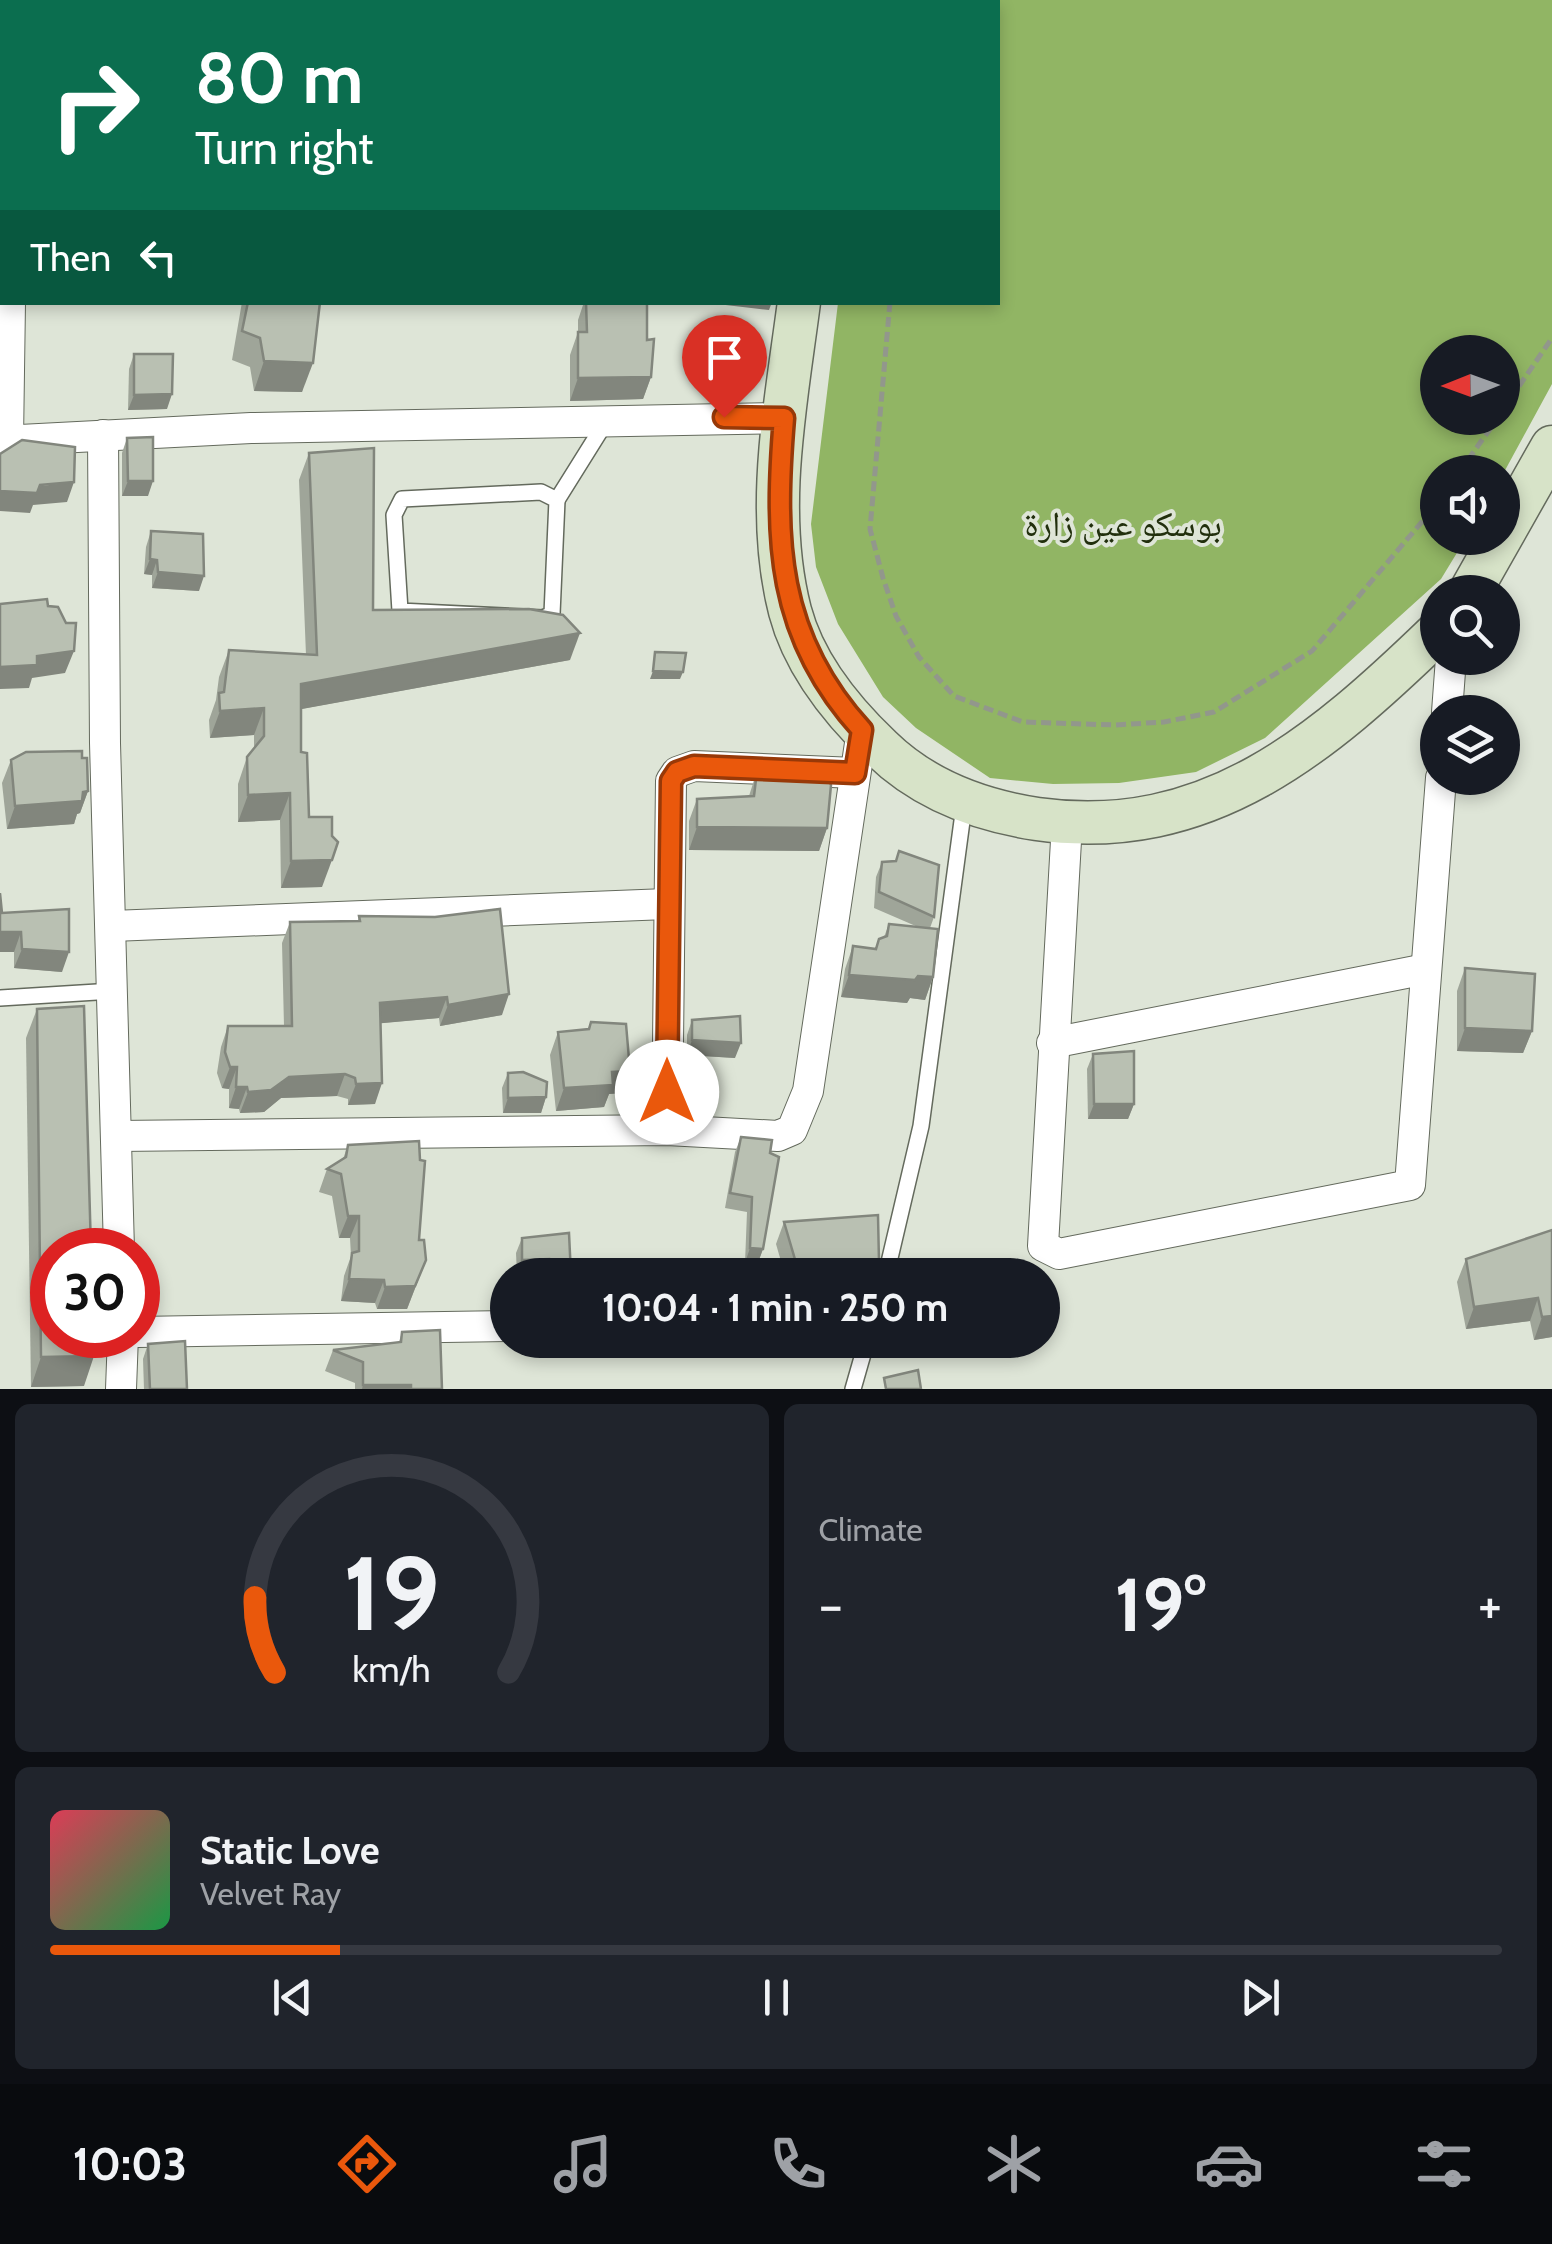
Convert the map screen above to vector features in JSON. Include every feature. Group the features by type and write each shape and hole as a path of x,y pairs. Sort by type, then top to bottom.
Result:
{"main road":[{"path":"800,305 778,494 791,613 814,668 862,730 926,784 1001,814 1104,825 1155,818 1256,780 1342,720 1420,648"},
{"path":"1480,575 1552,447"}],"street":[{"path":"10,305 4,440 784,418"},
{"path":"103,435 105,743 119,1228"},
{"path":"117,1136 667,1130 778,1136 792,1130 802,1114 862,730"},
{"path":"667,1130 671,781 677,772 694,766 855,773"},
{"path":"1068,823 1043,1246 1059,1254 1410,1185 1440,795"},
{"path":"112,926 667,904"},
{"path":"1052,1043 1426,969"},
{"path":"160,1332 490,1326"},
{"path":"120,1389 122,1358"}],"lane":[{"path":"556,500 541,492 402,500 394,514 400,612 542,618 552,614 556,500 607,420"},
{"path":"890,1258 922,1126 965,802"},
{"path":"0,998 113,991"},
{"path":"853,1389 862,1358"}],"path":[{"path":"890,305 870,529 896,616 920,657 954,696 1023,722 1116,725 1164,722 1214,712 1312,650 1420,524"},
{"path":"1520,385 1552,338"}],"green space":[{"name":"بوسكو عين زارة","path":"1000,0 1552,0 1552,384 1513,455 1420,455 1420,555 1456,555 1443,575 1420,575 1420,598 1265,738 1196,772 1119,783 1053,784 990,778 916,728 883,697 838,624 816,567 811,524 838,305 1000,305"}],"building":[{"path":"247,305 320,305 313,363 264,361 260,338 242,331"},
{"path":"586,305 647,305 647,340 654,339 651,377 578,378 578,332 587,332"},
{"path":"134,354 173,354 172,394 134,395"},
{"path":"153,437 153,481 128,481 127,438"},
{"path":"22,440 75,447 74,482 40,485 37,493 0,491 0,454"},
{"path":"374,448 373,610 529,609 563,615 580,633 301,684 301,752 307,753 309,817 332,817 332,836 338,842 332,860 291,861 290,793 248,795 247,757 264,736 264,708 220,711 219,693 224,692 229,650 317,655 309,453"},
{"path":"151,531 203,534 204,576 158,572 157,560 150,559"},
{"path":"47,599 48,606 58,607 66,623 76,623 74,651 37,656 37,665 0,667 0,604"},
{"path":"655,652 686,653 683,672 653,671"},
{"path":"82,751 82,758 87,758 88,791 83,792 82,801 15,806 11,760 26,752"},
{"path":"757,771 826,775 831,785 827,828 697,827 697,799 754,796"},
{"path":"899,851 939,865 934,917 879,892 882,862 896,861"},
{"path":"0,893 2,913 69,909 69,952 22,949 21,932 0,932"},
{"path":"500,909 509,994 448,1005 447,997 380,1003 382,1083 356,1084 355,1078 345,1074 289,1077 271,1090 248,1092 247,1087 236,1087 237,1067 230,1067 225,1052 228,1026 292,1026 290,922 360,921 359,916 435,917"},
{"path":"889,924 938,929 933,977 918,976 915,980 849,975 853,946 876,949 879,939 887,936"},
{"path":"1465,968 1535,974 1532,1031 1465,1028"},
{"path":"84,1006 90,1228 40,1228 37,1009"},
{"path":"740,1016 741,1043 692,1040 692,1020"},
{"path":"591,1022 626,1024 630,1071 612,1072 613,1085 564,1088 558,1032 589,1029"},
{"path":"1134,1051 1134,1104 1094,1104 1093,1054"},
{"path":"523,1072 547,1082 546,1097 508,1098 508,1073"},
{"path":"741,1137 772,1140 770,1153 779,1157 763,1249 750,1248 752,1197 730,1193"},
{"path":"419,1141 420,1160 425,1161 419,1240 424,1240 426,1260 415,1286 385,1287 384,1280 349,1279 352,1253 359,1251 359,1216 348,1216 341,1174 327,1169 346,1157 348,1145"},
{"path":"878,1215 879,1258 795,1258 784,1222"},
{"path":"1552,1230 1552,1316 1542,1317 1538,1298 1474,1307 1466,1259"},
{"path":"569,1233 570,1258 522,1258 522,1238"},
{"path":"440,1330 442,1389 363,1385 363,1362 333,1350 401,1342 402,1332"},
{"path":"185,1341 187,1389 150,1389 149,1358 160,1358 160,1343"},
{"path":"918,1370 921,1389 886,1389 884,1378"}],"route":[{"path":"667,1092 671,781 677,772 694,766 855,773 862,730 814,668 791,613 778,494 784,418 724,417"}]}
